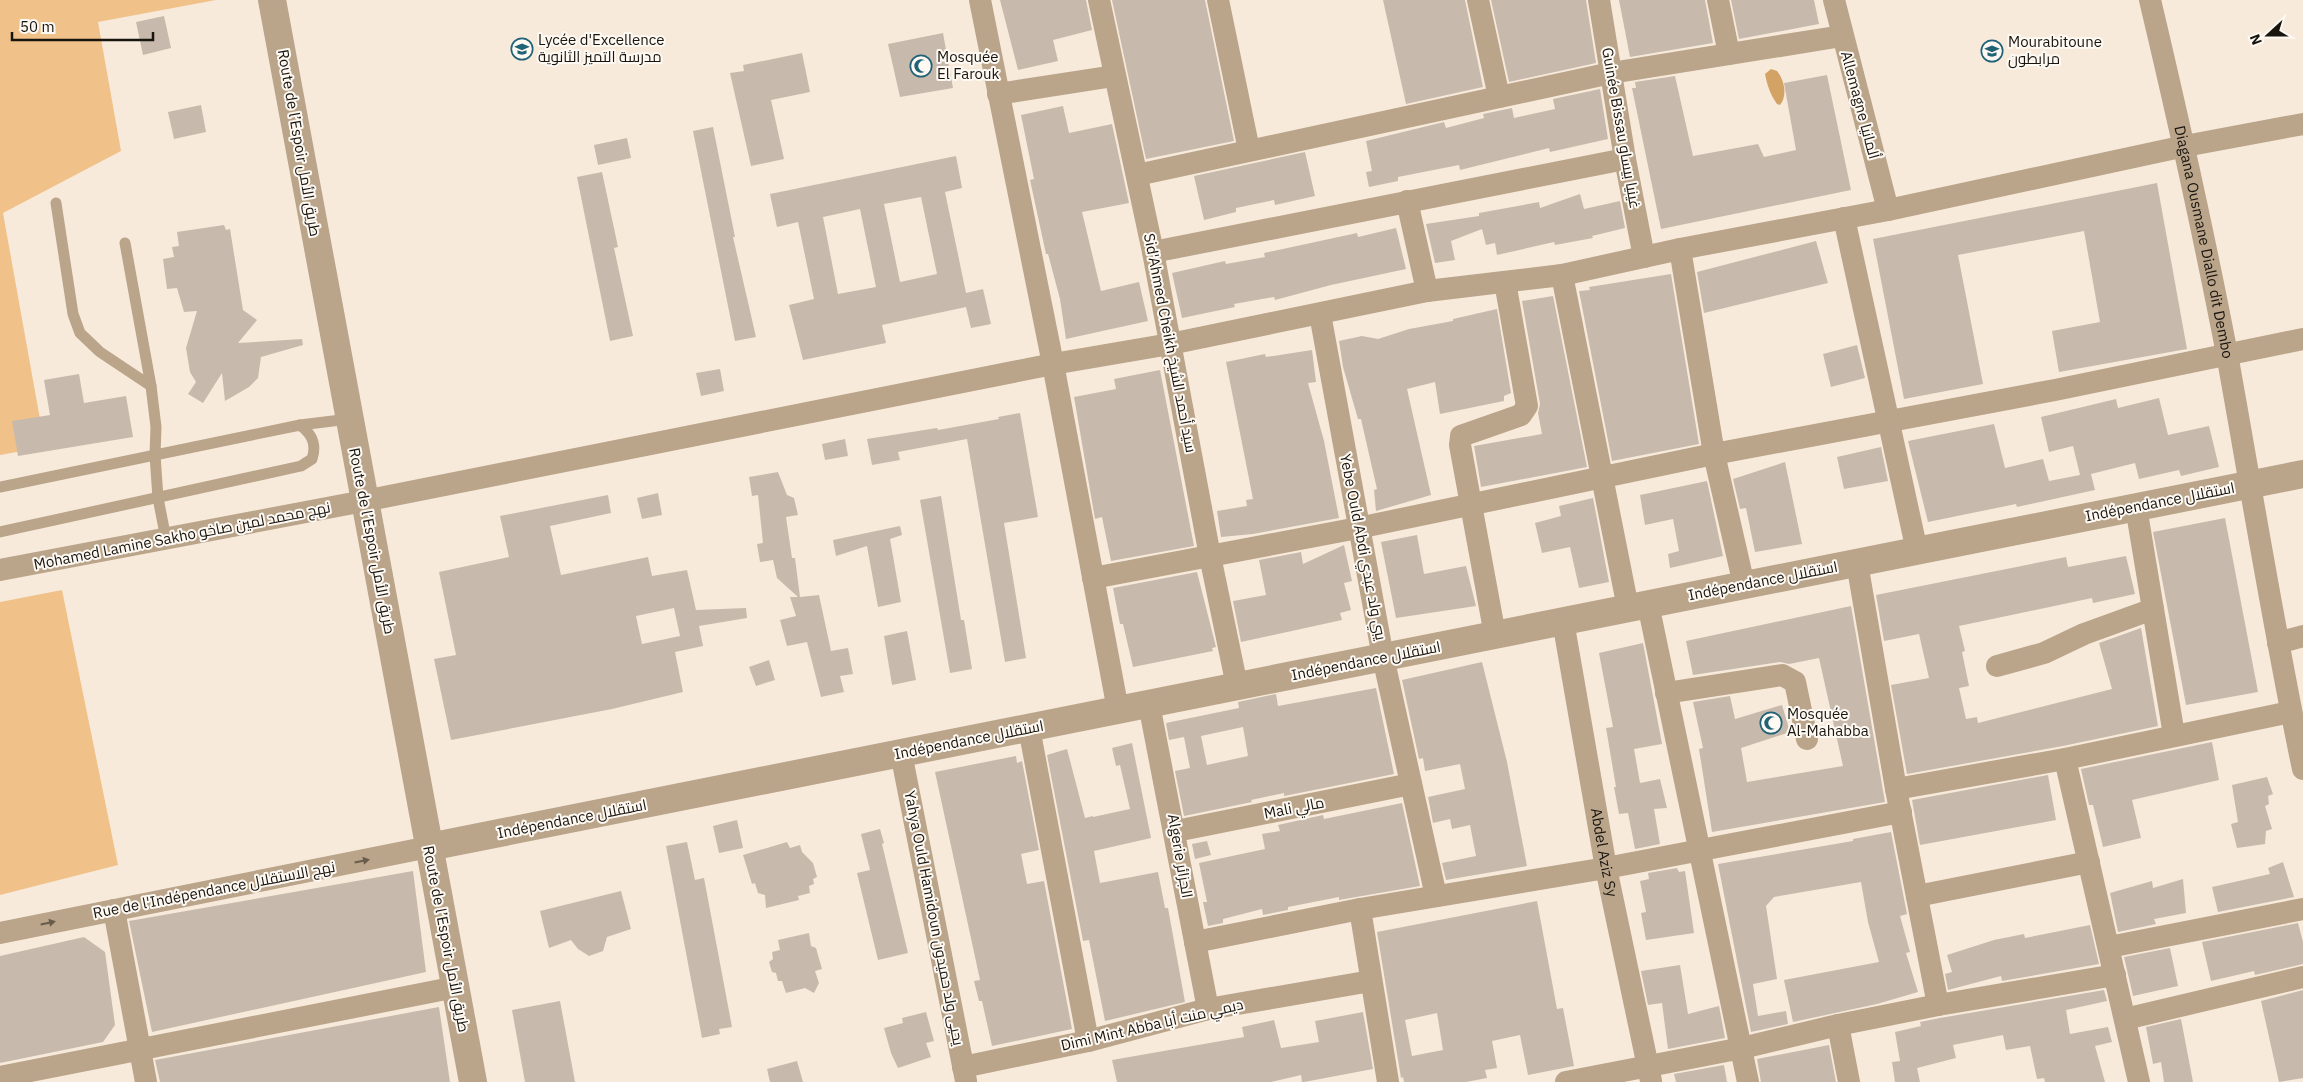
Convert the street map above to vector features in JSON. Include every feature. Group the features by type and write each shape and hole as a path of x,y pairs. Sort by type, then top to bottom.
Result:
{"street":[{"name":"Route de l’Espoir طريق الأمل","path":"272,0 473,1082"},
{"path":"980,0 1053,364 1118,710"},
{"name":"Sid'Ahmed Cheikh سيد أحمد الشيخ","path":"1099,0 1153,252 1210,556 1237,686"},
{"path":"1218,0 1249,150"},
{"path":"1478,0 1498,97"},
{"name":"Guinée Bissau غينيا بيساو","path":"1599,0 1625,159 1644,257"},
{"path":"1718,0 1729,54"},
{"name":"Allemagne ألمانيا","path":"1834,0 1888,210"},
{"name":"Diagana Ousmane Diallo dit Dembo","path":"2150,0 2185,146 2227,354 2290,712 2302,760"},
{"path":"1137,175 1611,73 1842,36"},
{"path":"998,94 1114,76"},
{"name":"Mohamed Lamine Sakho نهج محمد لمين صاخو","path":"0,570 364,501 1053,364 1170,344 1427,292 1562,275 1680,249 1888,210 2185,146 2303,124"},
{"path":"1153,252 1625,159"},
{"path":"1407,202 1427,292"},
{"path":"1844,218 1917,551"},
{"path":"1680,249 1714,454 1744,585"},
{"path":"1562,275 1602,476 1638,606 1666,693 1748,1082"},
{"path":"1495,635 1469,505 1460,445 1462,436 1521,415 1527,406 1505,282"},
{"name":"Yebe Ould Abdi يبي ولد عبدي","path":"1320,314 1383,657 1436,896"},
{"path":"1093,578 1358,528 1602,476 1890,422 2303,338"},
{"name":"Indépendance استقلال","path":"429,847 2303,474"},
{"path":"2136,507 2174,735"},
{"path":"1857,563 1896,790 1938,1005"},
{"path":"1997,666 2044,653 2084,634 2153,609"},
{"name":"Abdel Aziz Sy","path":"1563,621 1606,868 1650,1074"},
{"path":"2278,643 2303,636"},
{"path":"1666,693 1782,675 1790,677 1795,682 1807,739"},
{"name":"Algerie الجزائر","path":"1150,704 1176,831 1208,1009"},
{"path":"1896,790 2065,759 2290,712"},
{"path":"1029,728 1088,1041"},
{"name":"Yahya Ould Hamidoun يحيى ولد حميدون","path":"901,753 965,1075"},
{"path":"2065,759 2139,1082"},
{"name":"Mali مالي","path":"1176,831 1412,784"},
{"path":"1195,942 1360,909 1606,868 1901,812"},
{"name":"Rue de l'Indépendance نهج الاستقلال","path":"0,933 429,847"},
{"path":"1917,896 2089,862"},
{"path":"1360,909 1388,1082"},
{"path":"2109,947 2303,909"},
{"path":"114,910 146,1082"},
{"path":"1566,1082 1650,1074 1742,1048 1838,1025 1938,1005 2115,975"},
{"path":"2125,1019 2303,977"},
{"name":"Dimi Mint Abba ديمي منت أبا","path":"965,1075 1208,1009 1371,981"},
{"path":"0,1077 456,987"},
{"path":"1838,1025 1849,1082"}],"lane":[{"path":"56,203 73,314 80,334 100,352 151,386"},
{"path":"125,244 151,386 156,427 155,455 158,498 166,539"},
{"path":"0,487 300,424 349,419"},
{"path":"0,532 302,466 312,459 315,450 310,433 300,424"}],"shaded area":[{"path":"0,0 216,0 98,22 121,151 3,213 45,447 0,455"},
{"path":"1771,69 1777,71 1783,83 1784,97 1780,105 1777,104 1773,97 1765,74"},
{"path":"62,590 118,865 0,895 0,602"}],"building":[{"path":"1000,0 1086,0 1092,30 1053,40 1058,61 1018,70"},
{"path":"1112,0 1205,0 1234,141 1146,159"},
{"path":"1383,0 1465,0 1483,87 1406,104"},
{"path":"1491,0 1586,0 1596,63 1509,82"},
{"path":"1619,0 1705,0 1713,43 1630,57"},
{"path":"1731,0 1814,0 1819,24 1739,39"},
{"path":"164,16 171,48 143,55 136,22"},
{"name":"Mosquée El Farouk","path":"943,33 953,88 900,97 888,44"},
{"path":"802,53 810,92 771,100 784,159 751,166 730,73 744,71 743,65"},
{"path":"1827,75 1851,190 1661,229 1632,88 1636,88 1635,82 1675,76 1693,156 1758,144 1764,157 1796,150 1784,83"},
{"path":"1600,89 1608,139 1550,152 1549,148 1460,170 1459,165 1398,177 1398,181 1369,187 1366,172 1372,171 1366,141 1444,122 1446,128 1484,118 1483,114 1512,108 1514,118 1555,109 1553,99"},
{"path":"201,105 206,132 174,139 168,112"},
{"path":"1063,106 1069,133 1112,124 1129,203 1082,212 1101,291 1139,282 1148,321 1066,339 1060,299 1048,254 1046,254 1030,180 1034,179 1021,115"},
{"path":"713,127 735,237 733,237 756,337 735,341 693,131"},
{"path":"627,138 631,158 598,165 594,145"},
{"path":"1305,152 1315,196 1275,205 1274,200 1236,208 1236,212 1204,220 1194,176"},
{"path":"956,156 962,188 945,192 966,293 983,289 991,324 971,328 966,307 882,325 886,343 803,360 789,305 814,299 798,222 777,227 770,194","holes":["921,197 937,274 900,282 884,204","860,209 876,287 838,294 823,217"]},
{"path":"602,172 618,247 614,248 633,336 610,341 577,177"},
{"path":"2157,183 2187,349 2059,372 2052,331 2100,322 2084,231 1958,255 1983,384 1904,399 1873,239"},
{"path":"1580,194 1584,209 1620,201 1625,228 1592,236 1593,238 1555,245 1554,242 1497,255 1495,243 1486,245 1482,229 1451,241 1455,260 1435,263 1426,224 1479,216 1479,213 1539,202 1540,208"},
{"path":"224,225 226,230 230,229 243,310 257,320 238,343 302,339 303,345 261,357 258,378 249,387 225,401 222,373 203,403 188,394 196,382 190,372 186,348 197,311 184,312 177,288 167,289 163,259 174,257 172,247 179,246 177,232"},
{"path":"1396,228 1406,269 1331,285 1275,300 1274,297 1234,304 1235,307 1182,318 1172,273 1225,261 1226,264 1265,257 1264,253 1357,233 1358,237"},
{"path":"1816,241 1828,283 1704,313 1697,272"},
{"path":"1671,274 1699,444 1612,461 1579,291 1590,290 1589,287"},
{"path":"1553,296 1587,467 1481,487 1474,446 1542,434 1538,413 1540,404 1522,301"},
{"path":"1497,309 1511,393 1504,396 1504,401 1440,414 1435,382 1407,389 1431,495 1376,511 1374,490 1377,489 1361,419 1358,419 1343,367 1339,341 1362,336 1378,339 1409,329 1453,321 1453,319"},
{"path":"1857,345 1865,378 1831,387 1823,354"},
{"path":"1312,350 1316,382 1308,383 1324,441 1339,518 1253,534 1221,537 1217,511 1247,506 1246,500 1253,499 1226,362 1265,354 1266,357"},
{"path":"720,369 724,391 701,396 696,373"},
{"path":"1160,370 1194,546 1111,561 1102,517 1095,519 1074,397 1116,389 1114,379"},
{"path":"79,374 84,403 126,396 133,437 18,456 12,421 50,415 44,380"},
{"path":"2159,398 2168,435 2209,426 2219,467 2181,476 2179,470 2139,479 2135,463 2091,474 2095,490 2017,507 2016,504 1928,522 1908,441 1994,424 2005,468 2043,459 2049,481 2080,475 2073,446 2049,452 2041,417 2116,399 2118,408"},
{"path":"1020,413 1038,517 1004,523 1026,658 1005,662 967,439 898,452 900,460 872,465 867,439 937,428 938,430 999,419 998,417"},
{"path":"845,439 848,456 825,460 822,444"},
{"path":"1881,447 1888,481 1844,489 1837,457"},
{"path":"1785,462 1802,544 1755,552 1746,508 1740,509 1733,479"},
{"path":"778,472 787,495 794,498 798,515 786,517 792,558 795,558 800,597 819,595 831,651 848,648 853,674 840,676 844,692 821,697 807,642 787,646 780,620 796,616 790,597 798,597 777,578 773,560 760,562 757,544 763,543 758,495 752,496 749,477"},
{"path":"1707,481 1723,556 1670,568 1668,554 1679,551 1673,519 1645,525 1640,495"},
{"path":"658,493 662,515 642,519 637,498"},
{"path":"608,495 611,513 550,526 561,575 648,557 652,576 687,570 696,610 746,608 747,618 699,626 703,646 675,652 683,692 612,709 451,740 434,659 456,655 439,572 509,557 500,516","holes":["674,608 680,636 642,644 636,616"]},
{"path":"941,496 961,620 964,620 972,669 950,673 920,500"},
{"path":"1593,498 1609,582 1579,588 1570,547 1542,553 1535,523 1561,516 1559,506"},
{"path":"2225,518 2258,692 2186,705 2153,532"},
{"path":"900,526 902,535 890,539 901,602 878,607 867,546 836,556 833,540"},
{"path":"1417,535 1424,574 1466,566 1476,606 1396,618 1381,542"},
{"path":"1344,545 1352,581 1344,583 1351,610 1340,613 1342,620 1241,642 1233,601 1266,595 1259,560 1301,552 1303,564"},
{"path":"2126,556 2135,594 2093,603 2092,598 1959,626 1965,651 1962,652 1969,686 1959,688 1966,719 1977,717 1978,723 2112,689 2099,643 2141,628 2158,726 2063,746 1907,774 1891,685 1929,678 1919,634 1884,641 1876,595 2066,557 2068,567"},
{"path":"1197,572 1216,647 1212,648 1213,651 1133,667 1123,624 1120,624 1113,588"},
{"path":"1851,606 1885,802 1712,832 1699,749 1703,748 1693,702 1730,696 1735,719 1782,705 1790,732 1741,748 1747,782 1843,766 1819,658 1789,664 1780,662 1693,675 1686,641"},
{"path":"907,631 916,680 892,685 884,636"},
{"path":"1643,643 1662,744 1634,749 1640,783 1660,779 1667,808 1654,809 1660,844 1635,849 1628,813 1619,814 1614,787 1616,787 1606,728 1613,727 1599,653"},
{"path":"769,660 775,680 756,686 749,667"},
{"path":"1482,662 1507,762 1527,866 1446,880 1442,863 1476,856 1470,825 1452,829 1450,819 1433,823 1428,797 1465,789 1460,764 1425,771 1423,758 1419,759 1402,680"},
{"path":"1376,688 1394,774 1284,796 1284,793 1251,800 1252,802 1184,816 1175,771 1190,768 1184,737 1169,740 1166,723 1239,708 1238,702 1276,694 1278,706","holes":["1243,727 1248,756 1207,765 1201,736"]},
{"path":"2212,742 2219,780 2132,800 2141,838 2103,847 2093,805 2089,805 2081,769"},
{"path":"1132,743 1151,838 1094,851 1100,883 1158,872 1165,908 1168,908 1185,1002 1105,1021 1089,940 1083,941 1047,755 1067,749 1085,818 1093,817 1130,809 1120,765 1116,766 1112,748"},
{"path":"1016,756 1017,763 1022,761 1039,850 1021,854 1027,884 1044,881 1072,1029 992,1046 982,1001 979,1001 974,981 980,980 935,772"},
{"path":"2048,775 2056,820 1920,845 1912,800"},
{"path":"2267,777 2273,794 2268,796 2269,804 2265,806 2272,829 2266,831 2265,844 2237,848 2231,824 2238,822 2232,785"},
{"path":"1402,803 1420,886 1339,900 1339,897 1288,907 1288,910 1263,915 1262,909 1223,919 1223,923 1208,926 1203,902 1207,902 1199,863 1265,849 1262,834 1280,831 1278,825 1323,815 1324,819"},
{"path":"737,820 743,848 719,853 713,826"},
{"path":"880,829 908,953 878,960 857,873 870,870 861,834"},
{"path":"1891,832 1907,914 1900,916 1910,952 1906,953 1918,992 1877,1004 1793,1022 1784,980 1879,962 1868,922 1861,882 1774,897 1766,906 1777,979 1753,984 1758,1016 1786,1011 1788,1024 1751,1032 1718,864 1853,841 1853,839"},
{"path":"1207,841 1211,855 1195,859 1192,844"},
{"path":"687,842 695,880 704,878 732,1027 719,1029 720,1034 702,1038 666,846"},
{"path":"787,842 790,848 800,845 802,852 813,863 817,877 813,879 814,884 809,886 810,893 798,896 799,900 766,908 765,895 758,893 755,883 752,884 743,855"},
{"path":"2283,862 2294,897 2218,912 2212,887 2270,874 2268,868"},
{"path":"1677,868 1679,872 1685,871 1694,933 1646,940 1641,913 1646,912 1640,881 1649,879 1648,873"},
{"path":"413,871 426,972 152,1032 129,921"},
{"path":"2183,879 2186,913 2154,919 2156,924 2118,932 2110,893 2152,881 2153,888"},
{"path":"621,891 631,929 607,937 603,951 589,956 578,949 571,940 549,948 540,911"},
{"path":"1537,901 1557,1009 1563,1008 1574,1066 1528,1075 1520,1035 1492,1041 1497,1068 1485,1070 1487,1078 1466,1082 1404,1082 1403,1077 1401,1078 1377,932","holes":["1437,1013 1443,1050 1412,1056 1405,1020"]},
{"path":"2298,923 2303,942 2303,964 2255,975 2254,971 2211,981 2202,942"},
{"path":"2090,925 2099,964 2002,981 2001,976 1948,990 1945,974 1952,972 1947,955 1994,940 2024,934 2025,938"},
{"path":"809,933 811,946 816,948 822,969 815,971 819,983 814,993 805,988 786,993 782,981 778,981 776,973 772,972 769,962 773,959 772,952 780,950 778,940"},
{"path":"84,937 105,952 115,1025 103,1042 0,1063 0,956"},
{"path":"2170,948 2178,986 2133,996 2124,957"},
{"path":"1680,965 1688,1014 1719,1006 1725,1038 1668,1049 1662,1003 1648,1005 1641,971"},
{"path":"2104,990 2107,1001 2066,1010 2070,1034 2108,1027 2112,1042 2095,1046 2105,1082 2045,1082 2044,1078 2037,1079 2030,1046 2006,1050 2003,1035 1953,1045 1956,1058 1917,1068 1920,1082 1895,1082 1892,1062 1900,1061 1895,1032 1921,1026 1920,1022"},
{"path":"2303,990 2303,1078 2279,1082 2261,1001"},
{"path":"560,1001 575,1082 525,1082 512,1010"},
{"path":"439,1007 450,1082 160,1082 155,1060"},
{"path":"926,1012 934,1041 926,1043 931,1057 898,1068 891,1053 884,1028 903,1023 902,1018"},
{"path":"1363,1012 1373,1069 1304,1082 1302,1082 1301,1075 1271,1082 1117,1082 1112,1060 1244,1037 1242,1027 1274,1020 1281,1048 1319,1042 1315,1021"},
{"path":"2181,1019 2193,1082 2164,1082 2161,1062 2153,1064 2146,1027"},
{"path":"1829,1045 1836,1082 1761,1082 1757,1059"},
{"path":"797,1061 803,1082 770,1082 767,1069"},
{"path":"1724,1065 1727,1082 1676,1082 1674,1074"}],"place":[{"name":"Lycée d'Excellence مدرسة التميز الثانوية","path":"522,49"},
{"name":"Mourabitoune مرابطون","path":"1992,51"},
{"name":"Mosquée El Farouk","path":"921,66"},
{"name":"Mosquée Al-Mahabba","path":"1771,723"}]}
